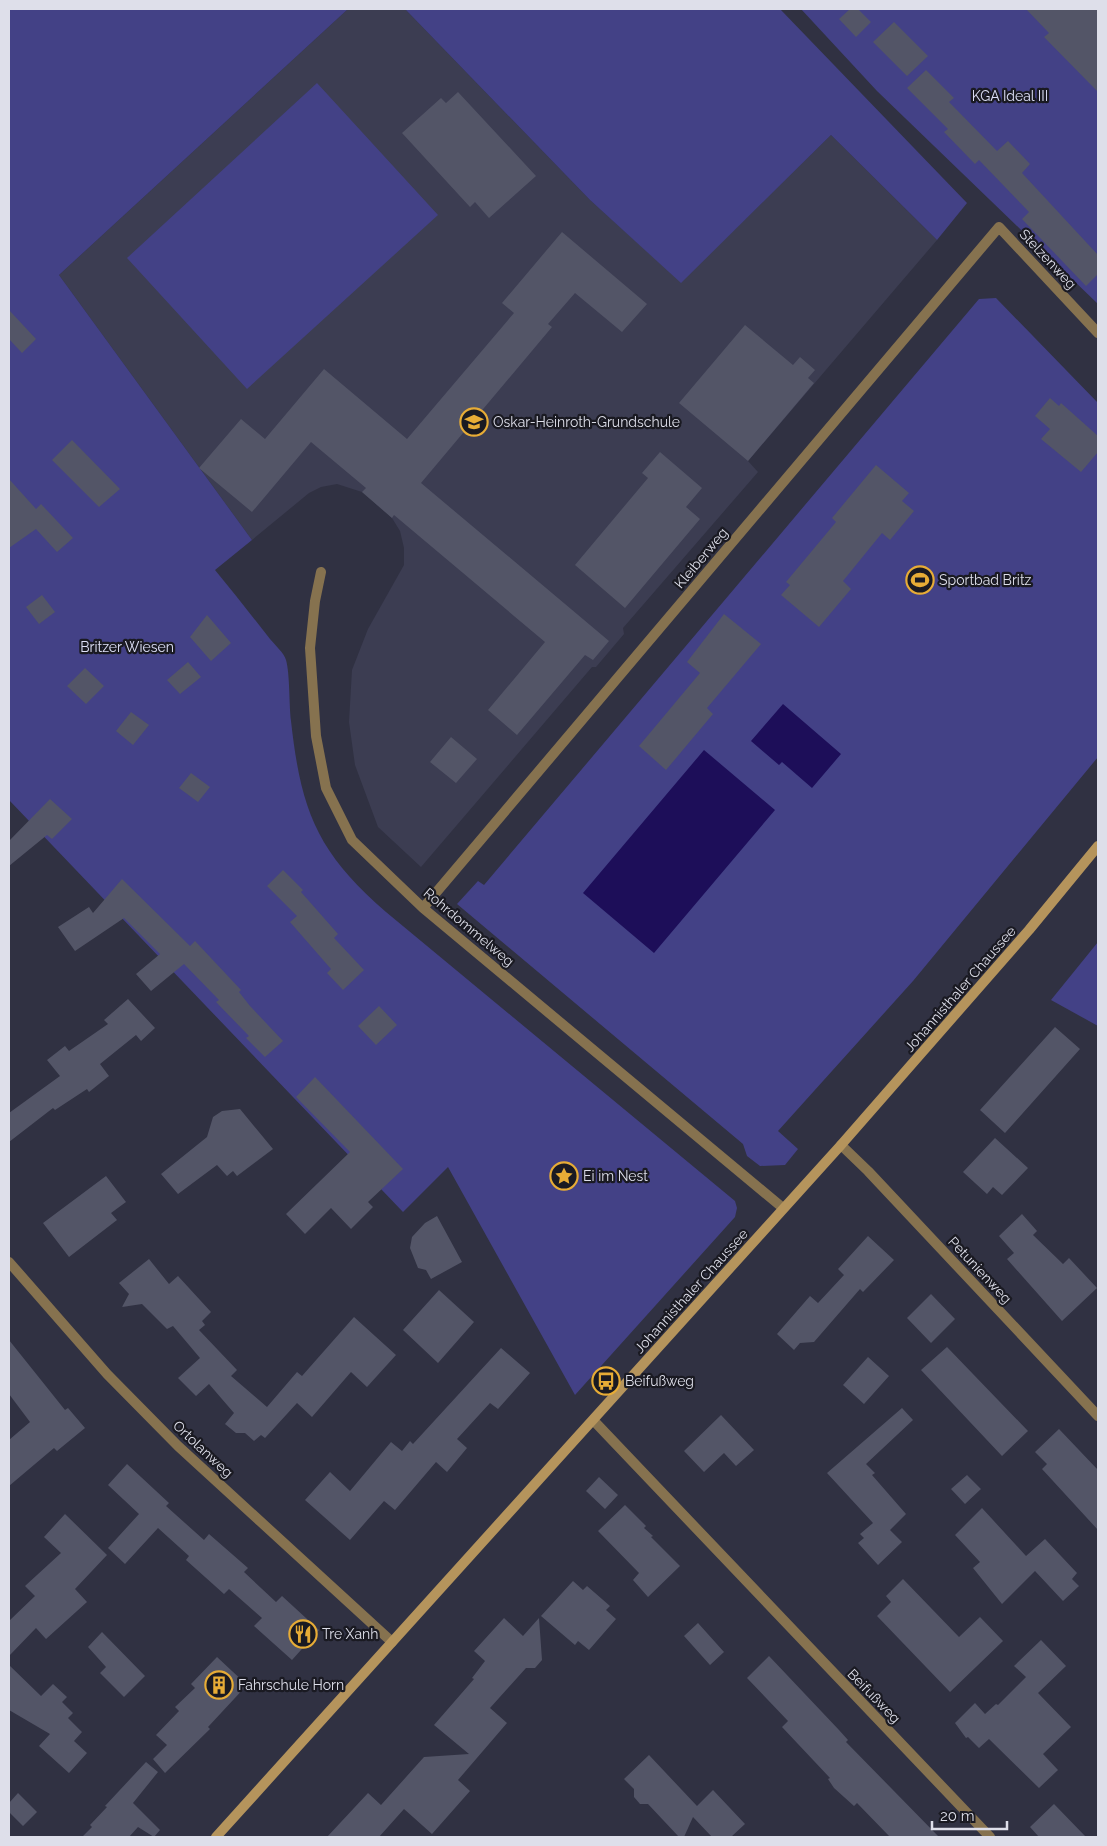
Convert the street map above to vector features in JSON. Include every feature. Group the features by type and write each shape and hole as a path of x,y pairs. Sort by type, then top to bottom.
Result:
{"street":[{"name":"Stelzenweg","path":"999,226 1098,333"},
{"name":"Kleiberweg","path":"424,908 999,226"},
{"name":"Rohrdommelweg","path":"321,572 315,601 310,648 316,736 326,788 352,840 424,908 783,1208"},
{"name":"Johannisthaler Chaussee","path":"216,1837 594,1421 841,1145 1029,930 1098,846"},
{"name":"Petunienweg","path":"841,1145 868,1171 1098,1416"},
{"name":"Ortolanweg","path":"9,1262 107,1374 178,1446 392,1642"},
{"name":"Beifußweg","path":"594,1421 990,1837"}],"shaded area":[{"name":"Oskar-Heinroth-Grundschule","path":"348,9 405,9 590,200 681,282 831,135 937,240 748,461 758,472 623,628 624,634 596,667 592,667 421,867 378,827 355,765 349,722 352,670 368,629 404,565 404,548 400,531 392,518 362,492 337,484 321,487 309,493 252,540 59,275"},
{"path":"783,704 841,754 812,788 782,762 779,765 751,741"},
{"path":"704,750 775,810 654,953 583,893"}],"green space":[{"name":"Britzer Wiesen","path":"9,9 348,9 59,275 252,540 215,570 285,657 291,721 300,780 316,828 343,870 386,912 735,1201 737,1208 735,1217 575,1395 448,1167 403,1212 9,800"},
{"path":"405,9 780,9 967,203 937,240 831,135 681,283 590,200"},
{"name":"KGA Ideal III","path":"801,9 1098,9 1098,304 877,91"},
{"path":"317,83 438,215 247,389 127,258"},
{"name":"Sportbad Britz","path":"996,298 1098,403 1098,757 913,981 778,1131 798,1149 785,1165 760,1166 747,1156 743,1144 457,904 478,881 484,885 979,299"},
{"path":"1098,942 1098,1026 1051,1000"}],"building":[{"path":"850,9 858,9 871,22 856,37 839,19"},
{"path":"1026,9 1098,9 1098,92 1044,37 1049,33"},
{"path":"894,22 928,56 907,76 873,42"},
{"path":"926,70 954,98 949,102 997,151 1008,141 1030,164 1022,173 1098,255 1098,274 1086,286 1022,219 1029,212 979,160 975,164 944,132 948,129 907,88"},
{"path":"458,92 536,176 489,218 475,202 470,207 402,133 441,98 446,103"},
{"path":"562,232 647,304 622,332 575,293 548,324 552,327 421,483 609,641 593,660 585,655 517,735 488,710 545,642 394,515 392,518 362,492 366,488 311,442 252,512 199,468 241,419 265,439 324,369 407,439 514,313 502,303"},
{"path":"9,310 36,339 22,353 9,339"},
{"path":"745,325 793,365 800,357 815,370 808,378 814,383 748,461 679,403"},
{"path":"1050,398 1059,406 1061,403 1098,436 1098,452 1081,472 1041,439 1050,429 1035,416"},
{"path":"72,440 120,489 99,507 52,460"},
{"path":"660,452 702,488 686,507 700,519 625,608 575,565 648,478 642,473"},
{"path":"876,465 909,493 902,501 914,511 890,540 882,533 843,581 851,589 819,627 781,595 790,585 786,582 836,522 832,518"},
{"path":"9,479 36,509 41,504 73,538 57,552 36,529 9,548"},
{"path":"42,595 55,612 39,624 26,607"},
{"path":"724,614 761,644 707,708 713,714 666,770 639,746 700,673 687,662"},
{"path":"207,615 231,643 211,661 190,637"},
{"path":"188,662 201,677 180,694 167,680"},
{"path":"85,668 104,686 86,704 67,686"},
{"path":"131,712 149,725 133,745 116,731"},
{"path":"451,737 477,759 456,783 430,762"},
{"path":"191,773 210,787 198,802 179,788"},
{"path":"50,799 72,819 52,839 47,835 9,866 9,841"},
{"path":"283,870 303,890 301,892 338,934 334,938 364,970 343,990 327,973 331,969 290,922 297,916 267,886"},
{"path":"122,879 190,946 195,941 241,990 239,992 250,1006 283,1041 265,1057 246,1038 249,1036 216,1002 219,1000 184,964 151,991 136,974 160,954 124,918 75,951 58,927 89,907 93,913"},
{"path":"128,999 155,1028 141,1041 136,1035 100,1064 109,1076 89,1092 87,1089 55,1110 53,1108 9,1142 9,1113 60,1076 47,1060 65,1046 69,1051 108,1024 104,1020"},
{"path":"379,1006 397,1025 376,1045 358,1026"},
{"path":"1055,1027 1080,1049 1005,1133 980,1110"},
{"path":"315,1077 403,1169 368,1202 373,1207 351,1229 331,1208 305,1234 286,1214 350,1152 296,1097"},
{"path":"240,1109 273,1149 237,1176 233,1171 227,1176 217,1165 178,1194 161,1174 207,1137 213,1117 222,1111"},
{"path":"995,1138 1028,1168 1002,1195 993,1187 987,1194 963,1172"},
{"path":"106,1176 126,1202 111,1213 117,1220 69,1257 43,1223"},
{"path":"1022,1214 1037,1231 1033,1235 1063,1264 1069,1258 1097,1288 1062,1321 1007,1259 1014,1253 999,1236"},
{"path":"437,1216 462,1262 431,1279 426,1270 418,1268 410,1248 412,1237 425,1223"},
{"path":"868,1236 894,1260 863,1292 860,1289 814,1342 800,1343 794,1350 777,1334 810,1296 818,1303 844,1275 838,1269"},
{"path":"149,1259 169,1284 178,1276 211,1312 202,1321 205,1325 199,1330 237,1370 231,1376 267,1407 297,1372 302,1376 354,1317 396,1355 367,1387 351,1372 312,1417 297,1403 265,1438 261,1435 254,1441 245,1433 236,1433 225,1424 234,1413 209,1384 196,1396 178,1378 200,1358 173,1326 167,1329 142,1304 122,1307 129,1294 119,1283"},
{"path":"439,1290 474,1322 438,1363 403,1330"},
{"path":"931,1294 955,1319 931,1343 907,1318"},
{"path":"9,1340 65,1410 68,1408 85,1428 57,1451 54,1448 9,1486 9,1440 30,1422 9,1394"},
{"path":"947,1347 1028,1431 1002,1456 921,1370"},
{"path":"501,1348 530,1373 498,1409 490,1403 457,1439 467,1448 447,1472 436,1462 395,1510 384,1501 350,1540 305,1500 330,1472 350,1491 391,1442 402,1451 410,1441 413,1444"},
{"path":"868,1357 889,1376 864,1404 843,1385"},
{"path":"902,1408 913,1420 866,1464 875,1473 872,1475 906,1514 890,1530 902,1542 878,1565 858,1543 864,1538 860,1534 873,1523 827,1473"},
{"path":"721,1415 754,1450 736,1466 724,1453 704,1472 684,1451"},
{"path":"1059,1429 1098,1470 1098,1530 1042,1469 1047,1464 1035,1452"},
{"path":"127,1464 169,1503 166,1506 204,1540 209,1534 248,1568 244,1572 276,1602 282,1596 319,1630 292,1660 254,1626 262,1618 229,1589 224,1594 186,1560 189,1556 158,1528 125,1564 108,1548 139,1514 108,1485"},
{"path":"967,1475 981,1489 965,1504 951,1489"},
{"path":"599,1477 618,1495 605,1509 586,1491"},
{"path":"625,1505 646,1526 644,1528 653,1536 651,1537 680,1566 648,1597 633,1580 639,1573 598,1531"},
{"path":"982,1508 1026,1556 1045,1539 1077,1573 1072,1579 1079,1586 1063,1601 1035,1571 1002,1604 973,1568 980,1562 955,1535"},
{"path":"65,1514 107,1555 75,1589 87,1602 46,1639 36,1628 9,1656 9,1621 35,1596 25,1586 61,1553 44,1537"},
{"path":"903,1579 959,1637 980,1617 1003,1641 950,1692 877,1616 891,1602 886,1596"},
{"path":"573,1581 583,1590 587,1586 610,1606 606,1610 616,1619 589,1650 578,1641 575,1645 541,1616"},
{"path":"504,1618 523,1636 539,1618 542,1660 535,1668 526,1668 490,1708 507,1723 458,1780 470,1791 432,1834 404,1809 379,1837 327,1837 368,1793 381,1805 424,1757 469,1754 434,1725 474,1679 472,1678 485,1661 474,1651"},
{"path":"698,1623 724,1652 710,1665 684,1636"},
{"path":"102,1632 145,1676 124,1697 100,1673 106,1667 88,1647"},
{"path":"1041,1640 1066,1666 1038,1693 1071,1727 1043,1754 1058,1770 1039,1788 989,1739 979,1748 968,1737 966,1738 955,1723 975,1703 985,1714 996,1704 998,1705 1026,1677 1014,1666"},
{"path":"769,1656 848,1740 846,1742 939,1837 890,1837 857,1803 854,1806 834,1788 828,1779 830,1778 782,1727 788,1721 747,1678"},
{"path":"217,1657 247,1685 208,1727 210,1729 165,1773 153,1759 167,1745 156,1735 179,1711 175,1707 195,1688 191,1684"},
{"path":"9,1665 41,1696 53,1684 67,1697 62,1702 73,1713 68,1718 82,1732 74,1741 87,1753 69,1773 39,1746 50,1734 9,1710"},
{"path":"649,1755 697,1806 713,1790 745,1824 731,1837 712,1837 693,1817 684,1837 679,1837 648,1804 640,1804 634,1797 634,1789 624,1779"},
{"path":"146,1762 158,1772 133,1803 160,1830 154,1837 138,1827 129,1837 82,1837 92,1827 90,1825 107,1807 105,1806"},
{"path":"18,1793 37,1812 23,1826 9,1812 9,1803"},
{"path":"1054,1804 1086,1837 1039,1837 1030,1827"}],"place":[{"name":"Oskar-Heinroth-Grundschule","path":"474,422"},
{"name":"Sportbad Britz","path":"920,580"},
{"name":"Ei im Nest","path":"564,1176"},
{"name":"Beifußweg","path":"606,1381"},
{"name":"Tre Xanh","path":"303,1634"},
{"name":"Fahrschule Horn","path":"219,1685"}]}
